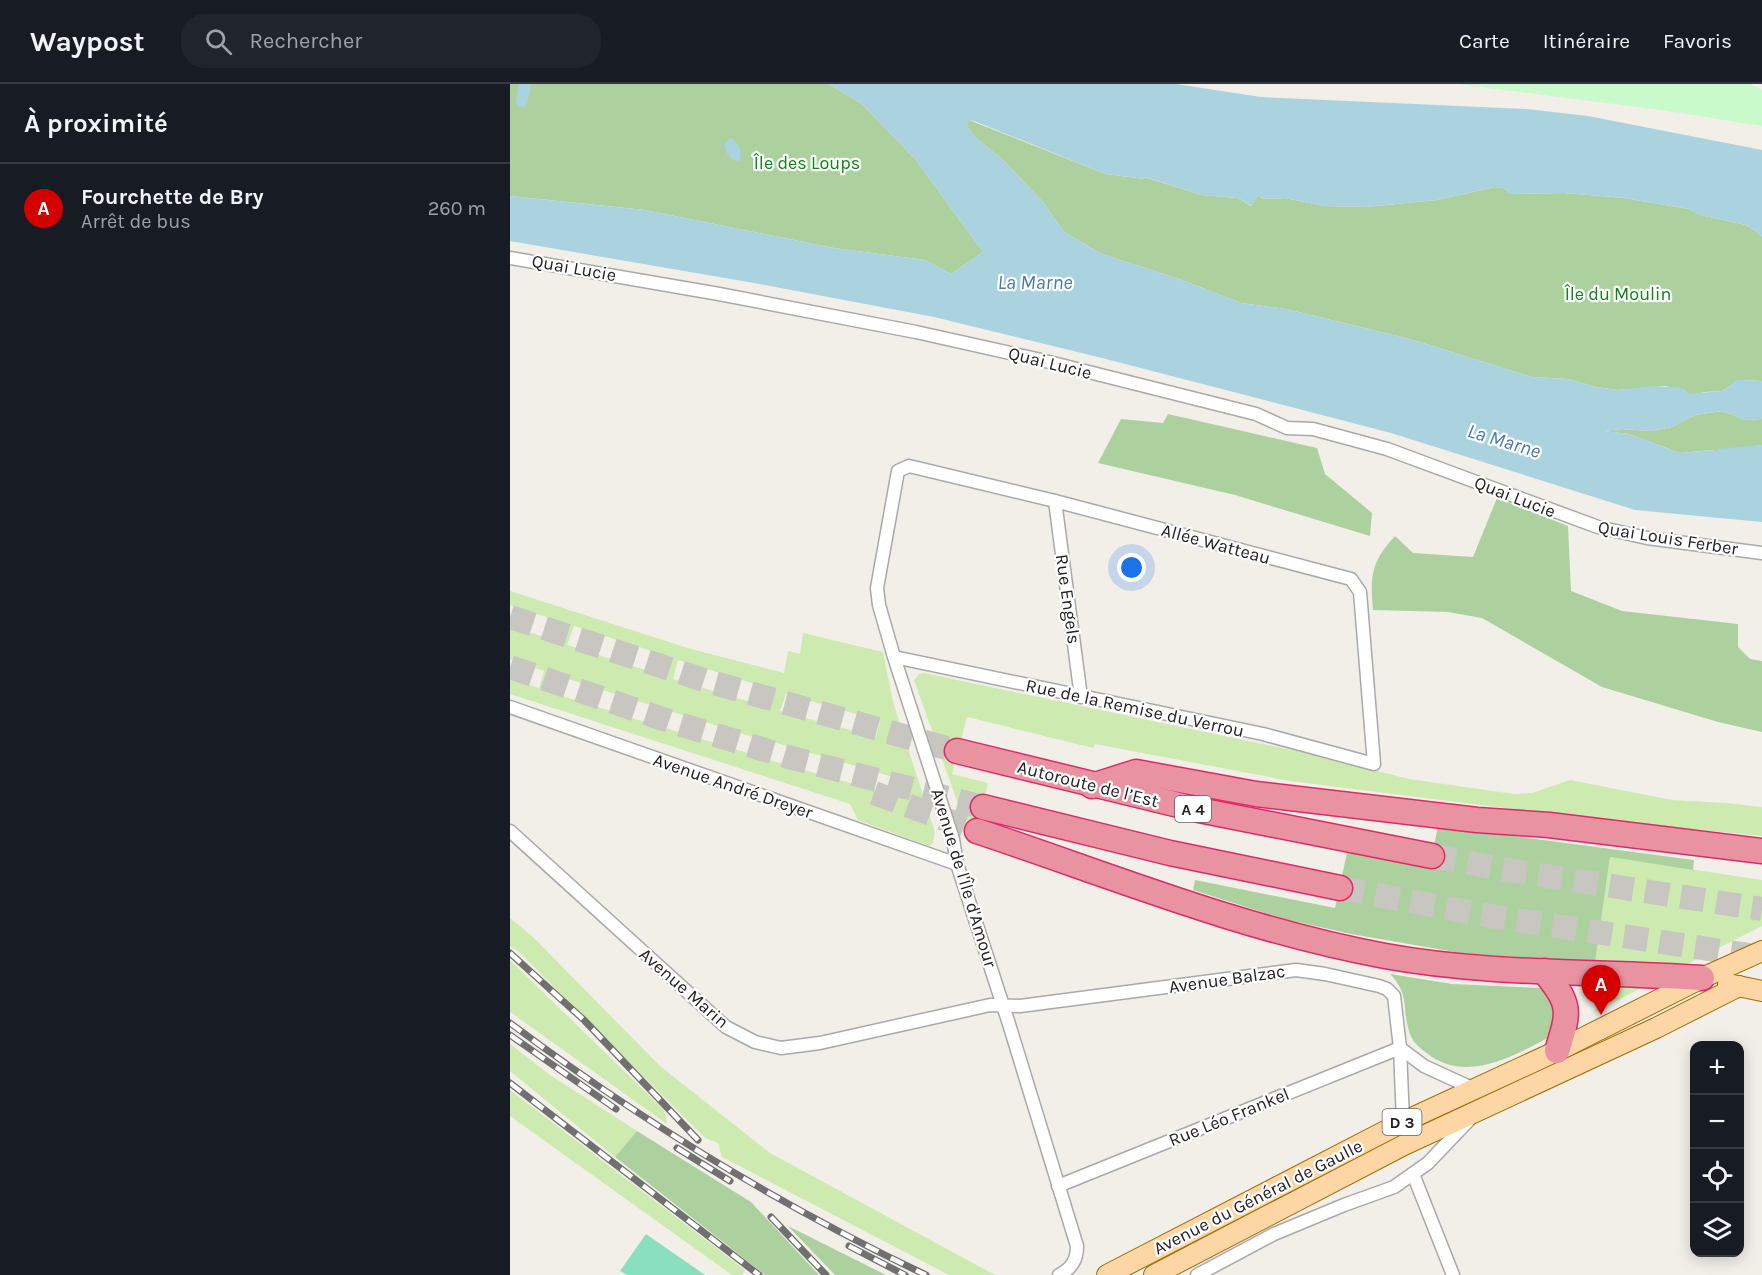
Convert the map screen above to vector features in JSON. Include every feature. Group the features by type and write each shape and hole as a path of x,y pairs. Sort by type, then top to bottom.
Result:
{"highway":[{"name":"Autoroute de l’Est","path":"957,751 1092,786 1199,810 1432,856"},
{"path":"1092,786 1136,772 1268,795 1477,820 1549,825 1762,851"},
{"path":"983,807 1170,853 1340,888"},
{"path":"977,831 1189,905 1309,941 1387,956 1457,965 1702,978"},
{"path":"1544,970 1562,993 1567,1008 1566,1023 1557,1051"}],"main road":[{"name":"D 3","path":"1702,978 1762,951"},
{"path":"1702,978 1762,991"},
{"name":"Avenue du Général de Gaulle","path":"1107,1275 1403,1122 1557,1051 1702,978"},
{"name":"Avenue du Général de Gaulle","path":"1154,1275 1404,1145 1656,1028 1739,986"}],"street":[{"name":"Quai Lucie","path":"510,258 729,296 916,332 1036,359 1256,414 1287,428 1313,429 1387,448 1576,520"},
{"name":"Allée Watteau","path":"898,471 909,466 1055,501 1351,579 1360,592 1374,764"},
{"name":"Avenue de l'Île d'Amour","path":"898,471 877,588 879,605 953,839 957,864 1077,1245 1074,1262 1068,1270 1059,1275"},
{"name":"Rue Engels","path":"1055,501 1081,697"},
{"name":"Quai Louis Ferber","path":"1576,520 1639,536 1762,553"},
{"name":"Rue de la Remise du Verrou","path":"894,657 1263,734 1374,764"},
{"name":"Avenue André Dreyer","path":"510,707 957,864"},
{"name":"Avenue Marin","path":"510,831 726,1027 755,1042 781,1048 820,1042 990,1005 1003,1006"},
{"name":"Avenue Balzac","path":"1003,1006 1020,1006 1296,970 1325,974 1387,989 1394,996 1400,1048 1403,1122"},
{"path":"1400,1048 1424,1066 1474,1089"},
{"name":"Rue Léo Frankel","path":"1059,1186 1400,1048"},
{"name":"Avenue du Général de Gaulle","path":"1197,1275 1274,1234 1394,1187 1428,1163 1475,1113"},
{"path":"1413,1174 1453,1275"}],"green space":[{"name":"Île des Loups","path":"510,84 829,84 862,104 915,159 983,252 951,274 925,260 834,248 645,210 510,196"},
{"path":"1457,84 1751,84 1762,90 1762,126 1661,110"},
{"name":"Île du Moulin","path":"969,120 1106,174 1144,179 1144,177 1202,195 1238,198 1251,206 1258,195 1263,199 1285,198 1324,206 1366,207 1437,200 1495,187 1503,188 1511,194 1564,193 1624,198 1689,209 1700,215 1746,225 1762,236 1762,381 1738,380 1722,391 1696,394 1689,394 1666,386 1618,390 1596,387 1568,379 1532,377 1410,339 1286,309 1241,303 1182,280 1102,254 1064,232 1043,202 1003,160 976,138 966,125"},
{"path":"1722,411 1745,420 1762,419 1762,445 1717,452 1712,450 1680,453 1629,434 1604,431 1621,429 1652,431 1672,427 1695,415"},
{"path":"1168,414 1317,448 1325,474 1372,513 1370,536 1235,495 1098,463 1121,419 1163,423"},
{"path":"1497,498 1568,526 1571,591 1622,611 1738,624 1738,647 1750,659 1762,661 1762,732 1718,722 1602,687 1482,618 1448,612 1373,610 1374,570 1381,554 1395,536 1413,553 1473,557"},
{"path":"510,591 691,649 784,673 788,651 800,654 803,633 883,652 893,702 935,832 933,843 929,846 858,820 850,804 510,694 510,678 539,688 544,671 510,659 510,626 556,641 561,622 510,605","holes":["574,626 667,656 661,675 567,645","678,660 774,690 768,707 673,679","559,676 650,705 645,722 553,693","786,694 880,721 876,737 780,711","663,709 756,738 751,754 659,726","770,741 903,780 899,797 766,759"]},
{"path":"924,673 1306,753 1409,779 1514,794 1532,793 1570,780 1672,800 1762,807 1762,836 1608,821 1290,781 1095,744 1093,748 967,717 952,774 988,783 973,846 914,680 919,674"},
{"path":"1438,826 1694,860 1693,870 1610,857 1595,963 1461,953 1351,934 1284,919 1193,890 1195,880 1335,908 1348,848 1432,856"},
{"path":"1610,857 1762,880 1762,926 1683,966 1595,963"},
{"path":"510,918 533,937 660,1066 770,1153 995,1275 949,1275 722,1157 718,1143 705,1138 519,952 510,946"},
{"path":"510,960 664,1110 667,1124 510,1012"},
{"path":"1390,974 1452,984 1550,987 1557,1033 1496,1062 1464,1067 1448,1064 1432,1057 1414,1041 1407,1025 1401,989"},
{"path":"1641,985 1643,987 1595,1012 1603,990 1621,991 1622,986"},
{"path":"510,1044 550,1075 637,1131 615,1157 510,1071"},
{"path":"510,1090 745,1270 742,1275 732,1275 510,1116"},
{"path":"637,1131 751,1202 819,1275 765,1275 615,1157"},
{"path":"788,1226 886,1275 835,1275"},
{"path":"646,1234 705,1275 627,1275 620,1271"}],"water":[{"path":"519,84 530,84 531,86 527,104 523,107 518,106 516,102"},
{"name":"La Marne","path":"829,84 1176,84 1261,97 1527,109 1588,116 1762,150 1762,236 1746,225 1700,215 1689,209 1624,198 1564,193 1511,194 1503,188 1495,187 1437,200 1366,207 1324,206 1285,198 1263,199 1258,195 1252,206 1238,198 1202,195 1145,177 1145,179 1106,174 974,121 969,120 966,125 976,138 1003,160 1043,202 1064,232 1102,254 1182,280 1241,303 1286,309 1410,339 1532,377 1568,379 1596,387 1618,390 1653,386 1683,388 1689,394 1722,391 1738,380 1762,381 1762,419 1745,420 1722,411 1695,415 1672,427 1652,431 1621,429 1605,431 1629,434 1680,453 1712,450 1717,452 1718,449 1762,445 1762,522 1635,510 1391,433 934,317 510,241 510,196 645,210 834,248 925,260 951,274 983,252 915,159 862,104"},
{"path":"731,138 741,151 740,160 737,162 725,148 725,142"}],"tunnel":[{"path":"510,617 707,681 957,751"},
{"path":"510,667 672,722 792,758 983,807"},
{"path":"874,793 977,831"},
{"path":"1432,856 1513,871 1762,909"},
{"path":"1340,888 1496,917 1762,957"}],"railway":[{"path":"510,953 584,1020 698,1140"},
{"path":"510,1023 609,1093 712,1159 817,1220 926,1275"},
{"path":"510,1035 616,1109"},
{"path":"510,1083 759,1275"},
{"path":"677,1148 730,1181"},
{"path":"771,1217 826,1275"},
{"path":"849,1246 905,1275"}],"place":[{"name":"Fourchette de Bry","path":"1601,1015"}]}
